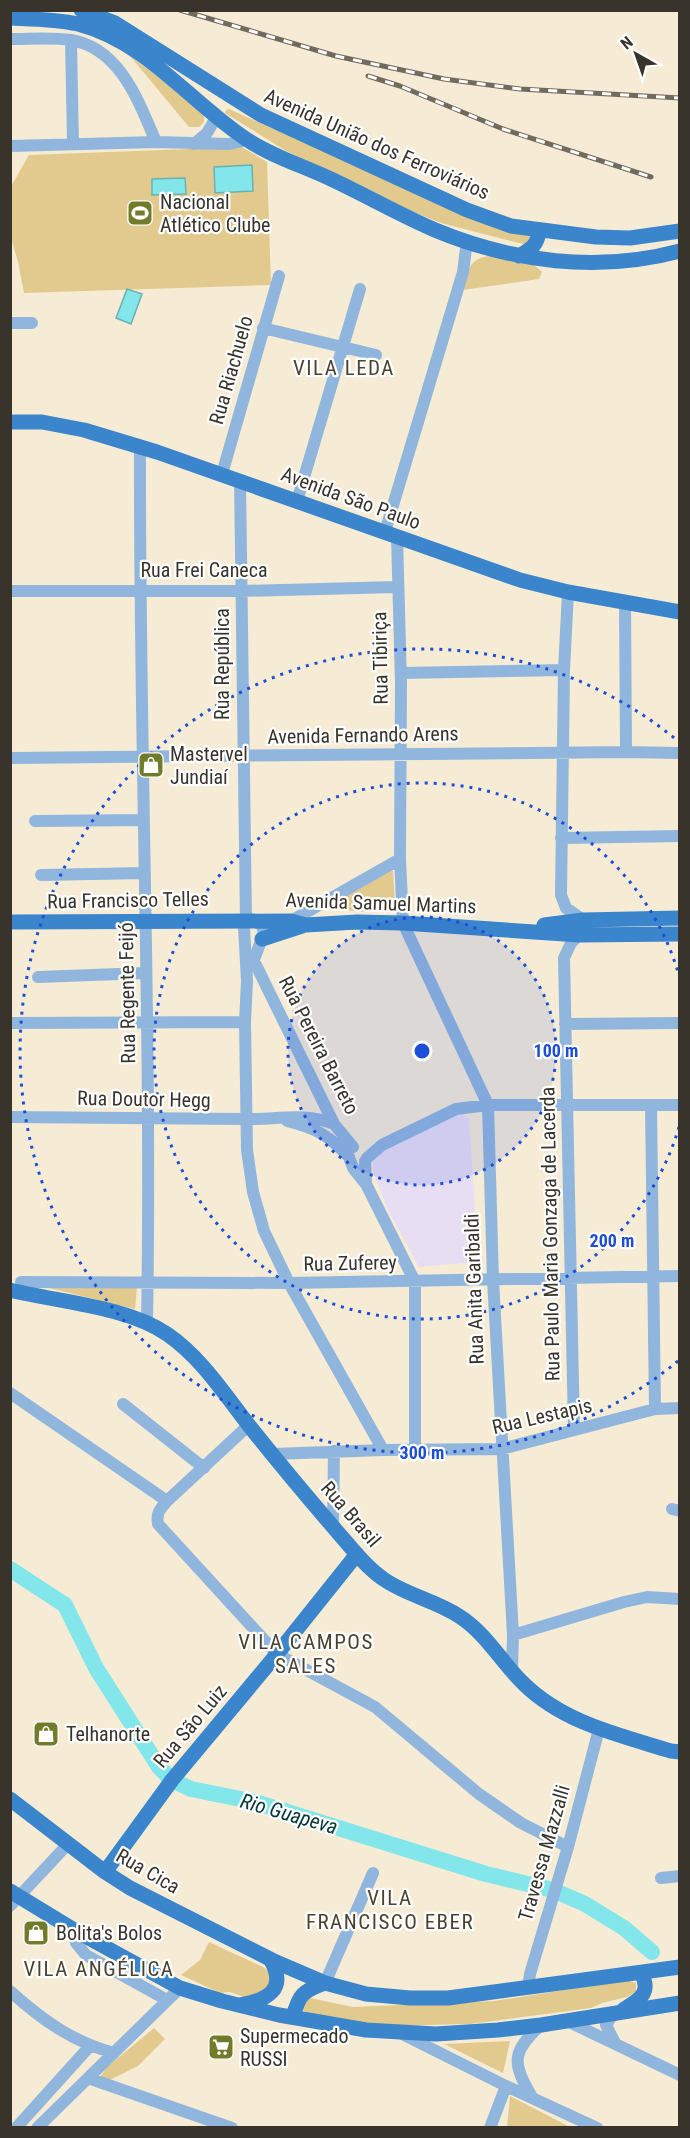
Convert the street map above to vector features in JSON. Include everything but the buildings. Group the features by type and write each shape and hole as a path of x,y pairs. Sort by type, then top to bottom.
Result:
{"main road":[{"name":"Avenida União dos Ferroviários","path":"81,10 115,23 244,106 467,210 511,226 596,237 630,238 680,231"},
{"path":"14,16 63,21 96,30 164,70 247,140 279,157 331,178 406,217 467,241 519,256 599,264 680,251"},
{"path":"217,116 220,106 226,102 244,106"},
{"path":"519,256 534,246 539,230"},
{"name":"Avenida São Paulo","path":"10,422 42,422 84,430 140,447 240,480 520,580 568,592 680,612"},
{"name":"Avenida Samuel Martins","path":"254,921 403,923 514,929 581,927 680,918"},
{"name":"Rua Francisco Telles","path":"10,922 254,921"},
{"path":"261,940 299,923"},
{"name":"Avenida Samuel Martins","path":"581,927 680,934"},
{"name":"Rua Brasil","path":"16,1286 42,1289 147,1323 166,1333 186,1349 212,1376 273,1455 357,1554 382,1578 461,1617 495,1648 512,1671 535,1695 559,1712 599,1729 680,1752"},
{"name":"Rua São Luiz","path":"105,1872 178,1771 278,1654 357,1554"},
{"name":"Rua Cica","path":"10,1799 105,1872 130,1888 273,1961 325,1983 366,1994 410,1998 448,1998 680,1967"},
{"path":"14,1898 180,1988 246,2007 366,2030 446,2033 541,2025 680,2003"},
{"path":"246,2007 273,1992 278,1980 273,1961"},
{"path":"621,2012 645,1992 646,1983 641,1973"},
{"path":"293,2017 300,1996 325,1983"}],"street":[{"path":"10,39 71,40 94,47 128,82 156,142"},
{"path":"71,40 73,144"},
{"path":"194,144 207,133 217,116"},
{"path":"10,146 156,142 230,144 247,140"},
{"name":"Rua Tibiriça","path":"403,923 400,859 401,673 397,587 391,534 463,273 467,241"},
{"name":"Rua Riachuelo","path":"222,474 279,276"},
{"path":"297,501 360,289"},
{"path":"10,323 32,323"},
{"path":"263,328 376,355"},
{"name":"Rua Regente Feijó","path":"140,447 148,1118 147,1323"},
{"name":"Rua República","path":"240,480 242,756 254,921"},
{"name":"Rua Frei Caneca","path":"10,591 241,591 397,587"},
{"path":"568,592 562,753 561,895 566,908 581,927"},
{"path":"625,603 626,752"},
{"path":"401,673 564,670"},
{"name":"Avenida Fernando Arens","path":"10,758 680,753"},
{"path":"34,821 144,820"},
{"path":"561,838 680,836"},
{"path":"299,923 400,859"},
{"path":"40,875 145,873"},
{"path":"247,981 264,933 254,921 245,937 247,1150 253,1192 264,1231 289,1283 383,1450"},
{"name":"Rua Anita Garibaldi","path":"403,923 488,1105 493,1280 513,1635 512,1671"},
{"name":"Rua Paulo Maria Gonzaga de Lacerda","path":"573,1430 572,1279 564,958 581,927"},
{"path":"245,937 261,940"},
{"name":"Rua Pereira Barreto","path":"253,959 334,1124 353,1153 353,1168 366,1184 415,1282 415,1450"},
{"path":"38,976 146,973"},
{"path":"10,1023 245,1022"},
{"path":"565,1024 680,1023"},
{"path":"382,1144 359,1164 353,1153 382,1144 456,1109 488,1105 680,1105"},
{"path":"651,1106 655,1409"},
{"name":"Rua Doutor Hegg","path":"10,1117 247,1120 303,1116 319,1118 334,1124"},
{"name":"Rua Doutor Hegg","path":"277,1119 307,1126 323,1133 353,1153"},
{"name":"Rua Pereira Barreto","path":"366,1160 366,1184"},
{"name":"Rua Zuferey","path":"42,1289 148,1283 415,1282 680,1275"},
{"path":"10,1393 167,1501"},
{"path":"123,1404 204,1468"},
{"name":"Rua Lestapis","path":"273,1455 334,1451 501,1449 655,1409 678,1409"},
{"path":"249,1425 167,1501 159,1510 158,1524 278,1654 375,1707 479,1794 521,1823 568,1847"},
{"path":"333,1526 334,1451"},
{"path":"513,1635 647,1597 680,1599"},
{"name":"Travessa Mazzalli","path":"528,1988 599,1729"},
{"path":"14,1898 68,1844"},
{"path":"325,1983 373,1873"},
{"path":"662,1878 680,1876"},
{"path":"74,1929 76,1943 86,1955 167,2000"},
{"path":"37,2127 180,1988"},
{"path":"10,1991 51,2026 90,2046 114,2053"},
{"path":"616,2044 606,2025 610,2017 621,2012"},
{"path":"565,2020 680,2075"},
{"path":"532,2097 517,2064 524,2040 541,2025"},
{"path":"401,2033 506,2086 597,2127"},
{"path":"16,2127 90,2046"},
{"path":"88,2078 232,2127"},
{"path":"490,2127 506,2086"}],"shaded area":[{"path":"130,56 174,89 204,116 204,122 199,127 189,127"},
{"path":"229,109 529,234 531,239 529,243 523,244 441,223 389,202 286,151 225,113"},
{"name":"Nacional Atlético Clube","path":"242,147 267,162 271,285 24,293 11,238 10,188 29,155"},
{"path":"490,256 533,264 542,272 539,279 463,290 473,263 482,257"},
{"path":"389,870 393,871 395,903 388,908 351,911 323,908"},
{"path":"457,1110 469,1118 478,1257 474,1262 419,1267 387,1208 373,1172 373,1152"},
{"path":"50,1283 137,1288 135,1309 49,1288"},
{"path":"209,1942 269,1972 272,1980 266,1990 244,1997 230,1992 220,1993 181,1975 200,1960"},
{"path":"626,1980 636,1983 636,1991 627,1997 591,2008 470,2024 384,2026 309,2015 302,2009 303,2001 310,1998 353,2007 495,2001"},
{"path":"154,2028 165,2039 138,2066 106,2082 102,2080 101,2076 106,2068"},
{"path":"510,2041 503,2073 444,2044"},
{"path":"510,2096 570,2127 507,2127"}],"water":[{"path":"252,165 253,191 215,193 214,167"},
{"path":"185,178 186,194 152,195 152,179"},
{"path":"127,289 142,294 131,324 116,318"}],"waterway":[{"name":"Rio Guapeva","path":"10,1569 65,1605 96,1668 159,1767 172,1780 191,1789 255,1802 486,1874 553,1890 585,1904 624,1928 652,1952"}],"railway":[{"path":"180,10 336,56 444,79 520,89 680,98"},
{"path":"368,76 400,86 503,129 651,177"}],"place":[{"name":"Nacional Atlético Clube","path":"140,213"},
{"name":"Mastervel Jundiaí","path":"151,765"},
{"name":"Telhanorte","path":"46,1734"},
{"name":"Bolita's Bolos","path":"36,1933"},
{"name":"Supermecado RUSSI","path":"221,2047"}],"district":[{"name":"VILA LEDA","path":"344,368"},
{"name":"VILA CAMPOS SALES","path":"306,1654"},
{"name":"VILA FRANCISCO EBER","path":"390,1910"},
{"name":"VILA ANGÉLICA","path":"99,1969"}]}
